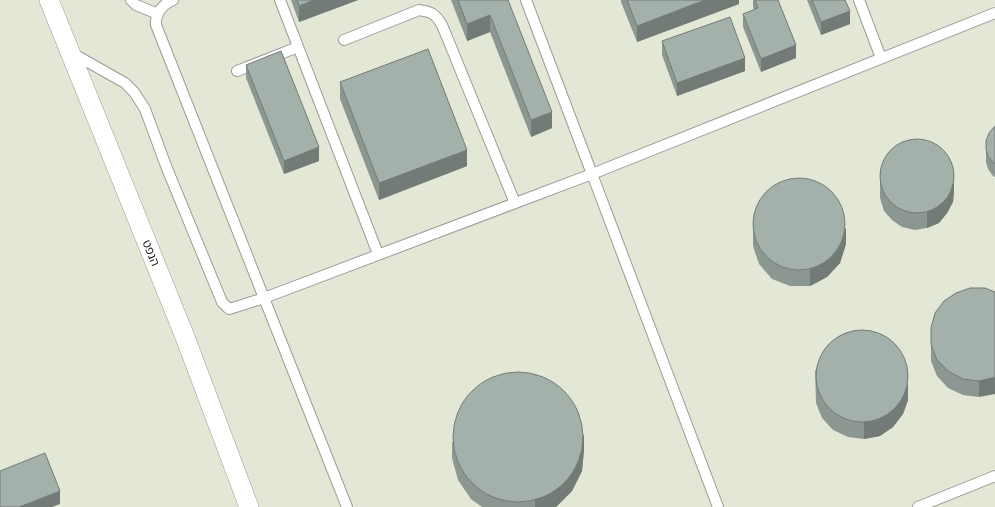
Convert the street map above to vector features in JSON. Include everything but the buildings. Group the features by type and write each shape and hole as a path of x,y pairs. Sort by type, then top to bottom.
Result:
{"street":[{"name":"הנפט","path":"49,0 185,337 249,507"}],"lane":[{"path":"131,0 136,5 158,14"},
{"path":"173,0 167,2 160,10 156,18 156,25 347,507"},
{"path":"280,0 378,254"},
{"path":"526,0 718,507"},
{"path":"859,0 881,58"},
{"path":"344,40 419,10 430,12 437,16 515,203"},
{"path":"70,52 125,83 134,92 144,109 222,302 229,309 264,298 592,174 995,13"},
{"path":"237,71 298,47"},
{"path":"918,507 995,476"}],"shaded area":[{"path":"0,0 995,0 995,507 0,507"}]}
